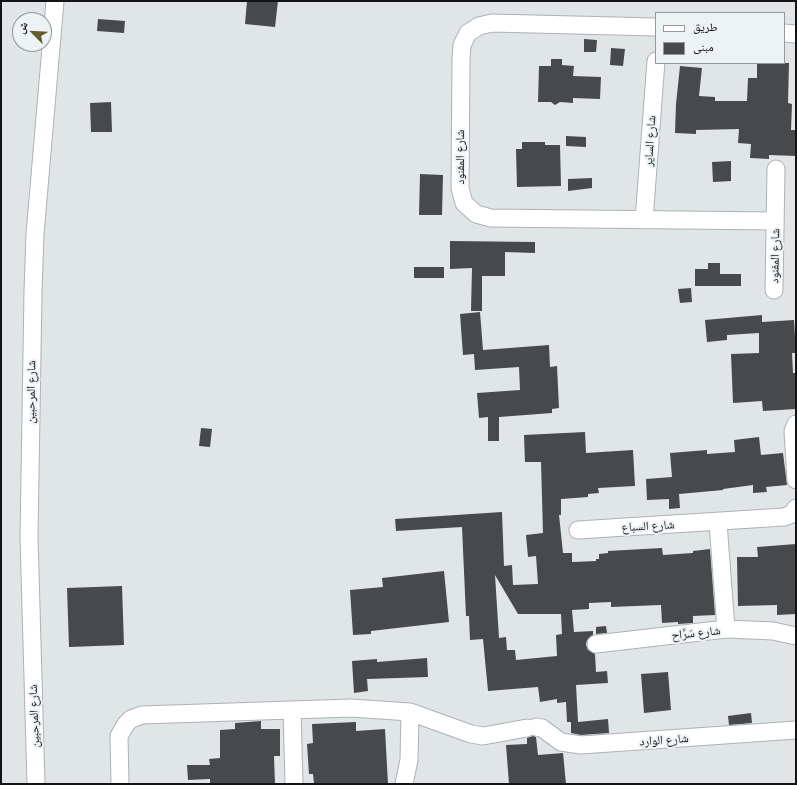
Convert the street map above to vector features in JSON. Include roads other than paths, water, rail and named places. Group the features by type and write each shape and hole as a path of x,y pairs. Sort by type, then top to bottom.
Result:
{"street":[{"name":"شارع المرحبين","path":"36,784 29,537 32,292 35,234 56,1"},
{"name":"شارع المفنود","path":"655,27 485,24 468,33 461,51 460,188 461,196 469,210 483,218 775,222"},
{"path":"785,33 796,34"},
{"name":"شارع الساير","path":"644,220 656,64"},
{"name":"شارع المفنود","path":"774,290 776,169"},
{"path":"796,424 793,430 796,480"},
{"name":"شارع السباع","path":"578,530 718,523 788,516 796,508"},
{"path":"718,523 726,629"},
{"name":"شارع سَرَّاح","path":"596,644 726,629 773,631 796,636"},
{"path":"120,784 119,736 126,724 137,716 148,714 351,708 410,712 410,760 404,784"},
{"path":"292,710 294,784"},
{"name":"شارع الوارد","path":"410,712 471,734 483,736 531,727 542,728 561,742 581,745 796,730"}]}
